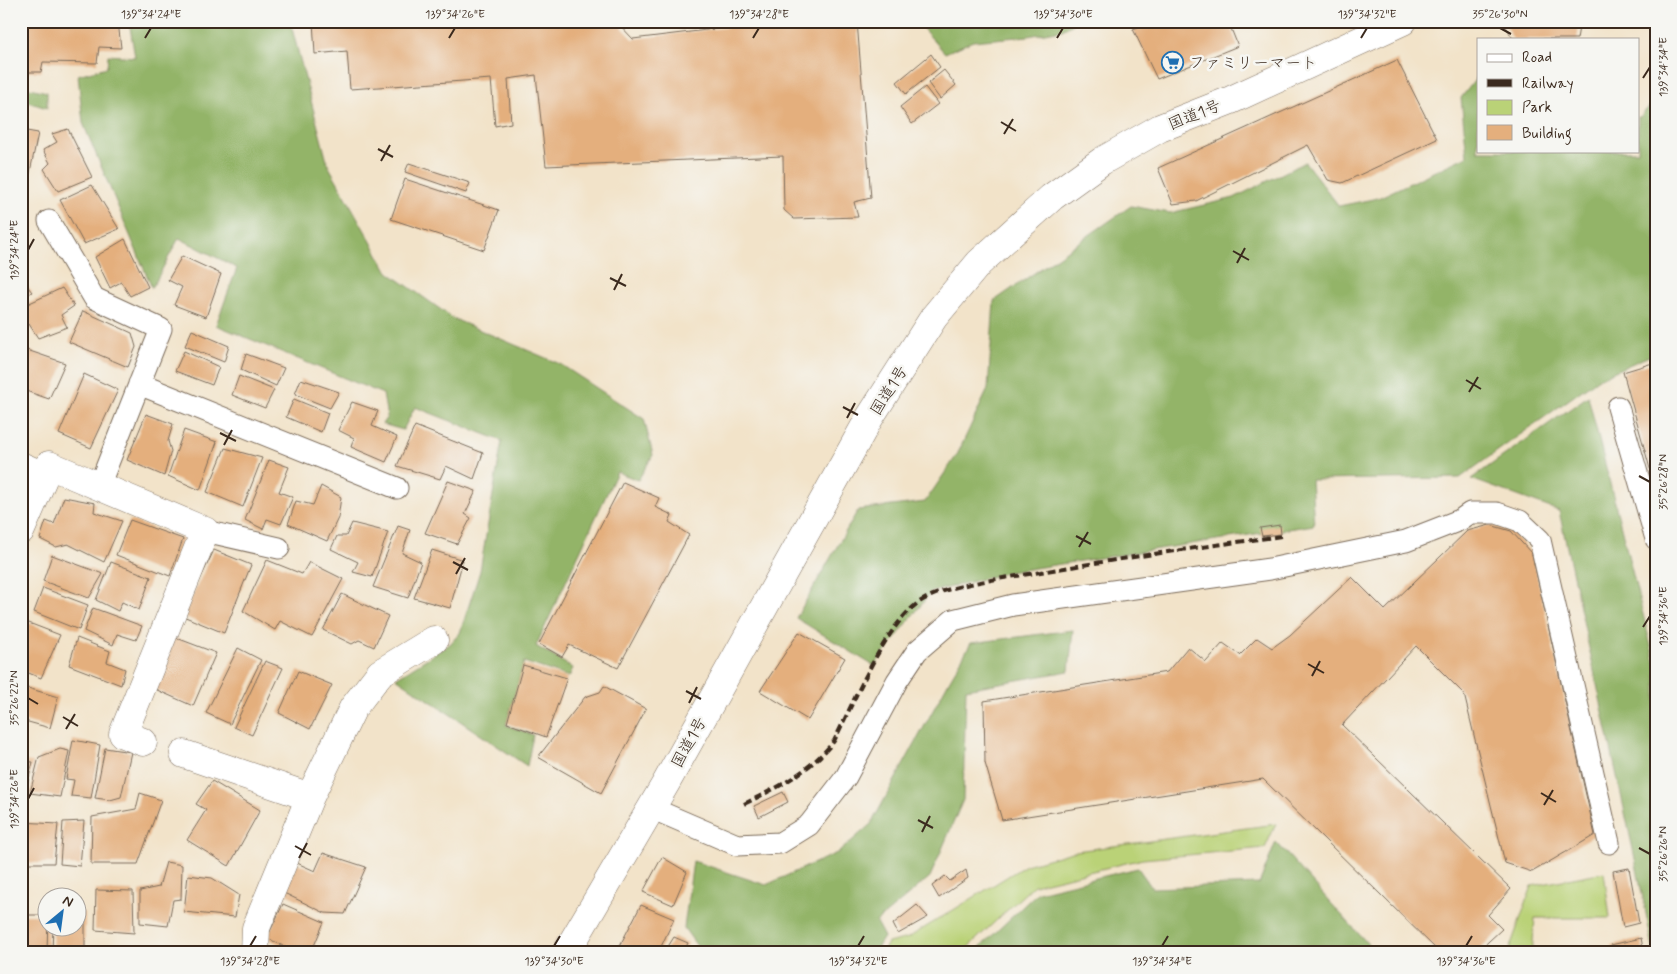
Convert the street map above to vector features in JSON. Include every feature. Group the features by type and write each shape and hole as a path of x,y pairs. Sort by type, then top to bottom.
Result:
{"main road":[{"name":"国道1号","path":"566,953 651,808 870,417 934,317 979,263 1052,197 1102,161 1160,128 1231,100 1403,21"},
{"path":"21,530 33,471 49,464 205,531 123,734 143,742"},
{"path":"255,953 256,928 310,797 353,708 380,673 434,640"},
{"path":"184,754 310,797"}],"lane":[{"path":"49,221 94,298 160,329 99,486"},
{"path":"139,384 397,488"},
{"path":"1618,407 1656,539"},
{"path":"651,808 737,845 780,843 809,825 846,777 897,681 917,651 953,620 1013,605 1270,568 1406,541 1460,520 1470,513 1497,513 1520,521 1540,540 1610,843"},
{"path":"205,531 279,548"}],"green space":[{"path":"129,21 290,21 328,165 388,272 454,319 560,364 644,419 653,455 638,480 617,472 536,646 573,668 569,677 524,662 506,725 533,735 527,766 396,678 450,644 460,633 480,571 502,441 415,407 403,430 382,424 387,417 383,394 216,325 237,268 179,238 152,288 83,123 78,75 107,67 108,55 135,57"},
{"path":"916,21 1079,21 1062,30 1028,36 973,41 945,53"},
{"path":"1477,77 1477,152 1640,152 1640,117 1656,99 1656,353 1599,378 1460,478 1311,480 1314,525 1009,572 931,592 874,666 796,618 858,510 925,502 957,455 988,389 994,301 1131,206 1170,213 1234,198 1305,162 1339,206 1378,198 1467,156 1461,98"},
{"path":"21,86 47,92 47,108 21,100"},
{"path":"1588,396 1656,666 1656,953 1654,953 1559,511 1471,479"},
{"path":"1073,630 1069,671 966,689 963,800 930,877 876,922 884,937 874,953 702,953 684,928 693,861 766,885 839,852 871,824 971,643"},
{"path":"1276,824 1265,848 1143,859 1034,885 964,951 882,953 888,943 908,938 1026,865 1076,851"},
{"path":"1276,842 1376,953 974,953 1038,892 1138,868 1152,888 1259,884"},
{"path":"1604,872 1610,918 1535,918 1532,953 1508,953 1532,886"}],"building":[{"path":"21,21 118,21 121,48 99,47 97,63 43,62 41,72 28,72 26,81 21,81"},
{"path":"313,21 616,21 633,39 780,21 835,21 838,25 857,21 871,198 854,202 858,217 794,219 784,210 783,156 546,166 536,75 508,79 511,123 495,126 491,79 350,89 347,51 315,54"},
{"name":"ファミリーマート","path":"1153,21 1228,21 1238,46 1157,79 1133,29"},
{"path":"1503,21 1570,21 1573,25 1580,21 1577,38 1512,38"},
{"path":"931,54 940,67 906,94 897,82"},
{"path":"1397,60 1437,139 1342,183 1328,180 1308,145 1196,201 1173,204 1158,168"},
{"path":"944,70 956,85 940,99 928,83"},
{"path":"925,87 938,104 912,124 900,107"},
{"path":"68,129 92,177 58,191 44,169 50,163 43,150 57,142 52,134"},
{"path":"21,130 38,133 28,182 21,180"},
{"path":"409,163 470,183 466,193 405,172"},
{"path":"405,179 499,210 484,250 391,219"},
{"path":"92,185 119,229 84,244 60,200"},
{"path":"125,239 148,287 130,296 121,282 110,288 95,257"},
{"path":"182,256 221,274 206,317 174,305 182,287 168,280"},
{"path":"21,278 32,292 21,298"},
{"path":"62,288 74,306 61,315 67,327 38,338 29,324 21,327 21,307"},
{"path":"83,311 132,333 136,347 128,367 69,342"},
{"path":"192,330 229,346 224,362 185,346"},
{"path":"21,348 65,363 49,399 26,391 21,393"},
{"path":"184,351 219,367 212,385 175,371"},
{"path":"246,354 284,368 276,386 241,370"},
{"path":"1656,362 1656,483 1654,483 1623,372"},
{"path":"84,374 118,390 91,448 59,434"},
{"path":"239,376 274,390 265,408 232,395"},
{"path":"301,379 339,392 330,408 295,394"},
{"path":"294,399 328,413 321,432 286,417"},
{"path":"352,402 378,411 372,426 397,437 386,462 351,447 354,438 338,430"},
{"path":"146,414 173,424 168,441 171,451 164,476 127,460"},
{"path":"415,426 483,453 474,479 446,466 440,479 397,466"},
{"path":"184,430 217,442 200,490 168,476"},
{"path":"225,448 262,458 243,507 207,492"},
{"path":"269,460 289,467 279,492 293,497 281,524 267,519 263,529 245,520"},
{"path":"448,481 476,491 465,514 471,518 457,544 425,533"},
{"path":"623,482 659,498 655,507 672,515 669,522 689,535 618,668 569,645 562,657 539,644"},
{"path":"321,486 341,497 338,518 327,541 288,524 296,501 313,505"},
{"path":"64,497 95,503 94,512 122,521 104,562 68,544 56,547 40,539 46,521 54,524"},
{"path":"130,520 183,539 170,576 116,555"},
{"path":"352,523 388,532 372,577 353,572 358,562 331,549 337,536 346,536"},
{"path":"1280,525 1281,534 1262,536 1260,528"},
{"path":"1490,525 1511,531 1532,554 1595,835 1532,872 1505,863 1464,694 1416,646 1342,725 1511,889 1488,915 1502,929 1476,953 1440,953 1263,779 1002,820 985,763 984,701 1167,672 1188,647 1206,662 1223,643 1240,655 1257,638 1272,648 1290,635 1352,577 1385,610 1467,531"},
{"path":"398,526 410,530 402,553 421,562 408,598 373,587"},
{"path":"214,550 251,565 224,633 183,616"},
{"path":"432,550 463,560 450,608 414,598"},
{"path":"52,555 103,574 89,598 43,581"},
{"path":"267,560 302,574 309,562 343,579 312,637 280,621 275,630 243,611"},
{"path":"111,562 151,577 139,610 122,602 118,611 96,600"},
{"path":"43,588 88,605 79,630 34,612"},
{"path":"342,594 388,616 374,647 359,640 352,644 323,630"},
{"path":"93,608 142,626 136,640 117,634 113,645 84,631"},
{"path":"21,620 60,635 41,678 21,670"},
{"path":"799,632 845,658 808,720 760,691"},
{"path":"174,637 216,653 193,706 148,686"},
{"path":"77,638 110,651 107,662 125,669 121,685 69,665"},
{"path":"238,648 261,660 230,724 206,713"},
{"path":"265,661 283,668 252,735 234,727"},
{"path":"523,665 567,678 546,737 507,723"},
{"path":"298,671 332,685 310,729 279,713"},
{"path":"21,686 58,697 50,728 21,720"},
{"path":"604,686 646,709 601,793 538,757 585,697 600,692"},
{"path":"73,740 100,745 91,798 71,796 74,780 66,779"},
{"path":"105,748 131,752 121,797 110,800 95,798"},
{"path":"60,749 69,751 60,797 30,793 39,757"},
{"path":"21,761 33,762 24,797 21,796"},
{"path":"212,781 260,810 229,866 187,840 206,810 196,804"},
{"path":"783,792 788,802 759,817 754,806"},
{"path":"140,793 161,800 138,864 91,864 92,817 136,809"},
{"path":"84,821 80,866 60,864 63,822"},
{"path":"21,822 58,824 54,863 21,863"},
{"path":"323,853 366,867 345,914 325,913 284,893 297,863 315,871"},
{"path":"662,857 687,872 673,905 643,892"},
{"path":"166,862 182,865 181,899 173,900 168,926 140,923 140,891 159,887"},
{"path":"1629,868 1639,923 1623,927 1613,871"},
{"path":"966,870 968,878 939,898 932,886 945,876 950,881"},
{"path":"188,875 212,878 239,895 235,917 184,912"},
{"path":"96,890 133,891 134,933 95,930"},
{"path":"283,904 324,922 311,953 297,953 267,938"},
{"path":"641,905 674,919 658,953 616,953"},
{"path":"917,905 928,917 898,934 893,924"},
{"path":"21,915 38,915 38,936 47,936 47,953 21,953"},
{"path":"53,936 85,936 85,953 52,953"},
{"path":"674,937 688,943 683,953 664,953"},
{"path":"1641,938 1644,953 1612,953 1611,945"},
{"path":"98,951 116,951 116,953 98,953"}],"railway":[{"path":"744,804 793,778 814,762 834,741 881,648 905,615 918,603 930,597 943,591 990,580 1158,553 1282,536"}],"place":[{"name":"ファミリーマート","path":"1173,62"}]}
